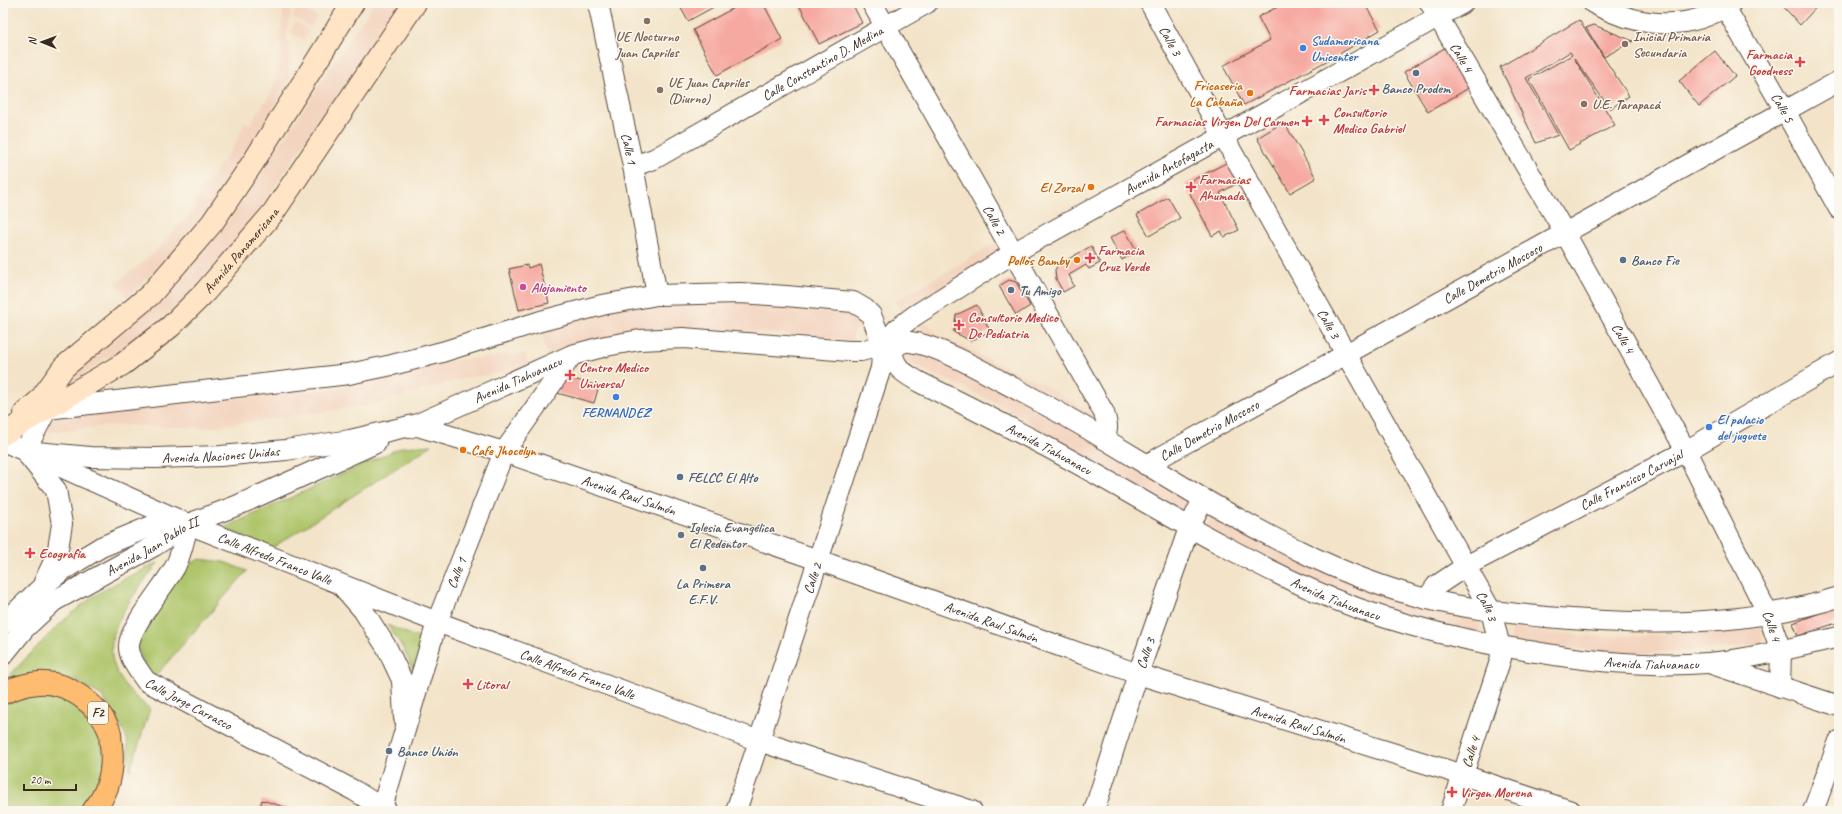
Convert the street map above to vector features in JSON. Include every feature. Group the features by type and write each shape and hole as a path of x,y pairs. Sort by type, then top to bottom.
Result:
{"highway":[{"name":"F2","path":"3,693 18,687 40,682 60,685 78,693 95,710 109,730 113,762 107,789 93,811"}],"street":[{"name":"Avenida Panamericana","path":"3,433 40,400 64,368 150,295 212,223 254,162 353,3"},
{"name":"Avenida Panamericana","path":"3,433 123,364 171,326 205,292 273,213 415,3"},
{"name":"Calle 1","path":"598,3 633,166 657,295"},
{"name":"Calle 2","path":"872,3 1015,252 1104,413 1108,425 1104,438"},
{"name":"Calle Constantino D. Medina","path":"633,166 654,159 927,3"},
{"name":"Calle 3","path":"1150,3 1223,136 1491,611 1500,647"},
{"name":"Avenida Antofagasta","path":"888,347 897,329 914,316 1015,252 1223,136 1434,10 1463,3"},
{"path":"1593,3 1613,14 1656,24 1680,23 1703,17 1728,5"},
{"path":"1619,3 1641,9 1662,11 1682,9 1703,3"},
{"name":"Calle 5","path":"1728,5 1839,209"},
{"name":"Calle 4","path":"1434,10 1565,232 1686,451 1768,614 1781,651 1780,686"},
{"name":"Calle Demetrio Moscoso","path":"1146,465 1839,81"},
{"path":"42,587 57,555 62,524 56,490 25,451 47,409 349,374 442,352 549,319 602,305 657,295 740,294 786,296 853,302 865,309 871,315 888,347"},
{"name":"Avenida Tiahuanacu","path":"188,524 236,506 572,355 606,346 640,340 683,338 861,351 888,347 909,341 936,349 988,374 1104,438 1203,499 1279,541 1353,574 1402,593 1473,609 1593,621 1645,624 1702,623 1768,614 1812,606 1839,597"},
{"name":"Calle 2","path":"736,811 888,347"},
{"name":"Avenida Tiahuanacu","path":"888,347 899,369 919,382 1047,447 1189,528 1309,588 1374,614 1425,630 1500,647 1570,658 1620,663 1708,663 1781,651 1839,637"},
{"name":"Calle 1","path":"383,810 437,622 504,452 572,355"},
{"name":"Calle Francisco Carvajal","path":"1426,599 1436,586 1466,566 1686,451 1839,362"},
{"name":"Avenida Raul Salmón","path":"414,425 504,452 818,560 1138,674 1463,775 1571,811"},
{"name":"Avenida Naciones Unidas","path":"25,451 90,457 155,458 221,456 300,448 350,440 414,425"},
{"name":"Avenida Naciones Unidas","path":"3,441 188,524"},
{"name":"Calle 3","path":"1094,811 1138,674 1189,528 1203,499"},
{"name":"Calle Alfredo Franco Valle","path":"188,524 437,622 759,741 972,811"},
{"name":"Avenida Juan Pablo II","path":"3,624 42,587 63,570 101,547 149,527 188,524"},
{"name":"Avenida Juan Pablo II","path":"3,655 24,629 54,601 154,546 188,524"},
{"name":"Calle Jorge Carrasco","path":"188,524 184,545 176,566 133,632 129,646 134,665 146,681 355,791 383,810"},
{"path":"339,583 363,610 387,648 402,680 405,730"},
{"name":"Calle 4","path":"1451,811 1496,675 1501,658 1500,647"},
{"path":"1708,663 1839,706"},
{"path":"1813,811 1839,741"}],"shaded area":[{"path":"284,3 292,3 287,36 287,43 290,43 289,77 274,107 254,138 247,156 219,198 179,246 128,297 116,284 157,250 197,207 193,203 200,197 197,194 203,184 206,185 235,144 245,122 250,124 271,93 278,72 281,41 278,41 279,31 281,31"},
{"path":"374,3 399,3 250,223 200,282 171,312 112,360 108,356 57,395 77,365 178,278 238,208"},
{"path":"298,6 317,17 311,27 293,17"},
{"path":"295,22 309,30 304,40 290,33"},
{"path":"995,243 1002,255 901,314 894,302"},
{"path":"693,300 745,302 867,317 865,330 855,329 852,340 733,330 678,331 547,355 539,325 619,306"},
{"path":"923,319 938,335 1047,386 1096,416 1090,424 930,341 921,333 916,324"},
{"path":"907,345 974,373 1195,498 1185,515 996,403 968,389 901,360"},
{"path":"525,353 530,368 456,380 379,403 208,428 114,425 48,433 48,418 337,388 447,361"},
{"path":"1211,515 1270,545 1481,618 1479,636 1346,598 1204,529"},
{"path":"1512,627 1585,636 1639,636 1762,627 1763,645 1638,654 1511,643"}],"green space":[{"path":"432,445 269,550 224,528 402,447"},
{"path":"200,559 224,562 247,571 151,681 134,638 182,567"},
{"path":"158,563 130,601 113,636 112,654 117,672 129,690 150,709 130,771 127,739 116,717 102,696 75,680 3,682 56,628 78,608 106,589"},
{"path":"387,625 426,641 416,679 404,650"},
{"path":"33,693 57,694 81,707 99,731 106,766 98,793 79,811 3,811 3,707 10,702"}],"building":[{"path":"678,3 721,3 688,21"},
{"path":"743,3 763,3 782,39 717,75 693,30"},
{"path":"798,3 852,3 862,23 819,44"},
{"path":"1285,3 1364,3 1380,30 1336,56 1244,105 1223,66 1270,40 1258,17"},
{"path":"1783,3 1820,3 1800,25 1782,5"},
{"path":"1579,20 1629,96 1610,109 1574,58 1615,125 1569,150 1529,79 1572,55 1570,52 1526,78 1558,135 1536,143 1500,67"},
{"path":"1594,25 1633,41 1604,57 1586,28"},
{"path":"1448,46 1472,86 1428,112 1404,72"},
{"path":"1715,51 1735,76 1699,106 1679,81"},
{"path":"1284,122 1316,178 1290,193 1257,138"},
{"path":"1230,161 1243,180 1220,193 1239,230 1224,237 1221,231 1212,236 1185,184"},
{"path":"1168,197 1180,218 1149,236 1137,215"},
{"path":"1125,230 1137,251 1122,260 1110,238"},
{"path":"1091,246 1100,263 1089,269 1086,265 1069,275 1074,286 1063,292 1056,279 1055,270 1058,265"},
{"name":"Alojamiento","path":"539,264 549,303 519,310 509,269 527,265 528,268"},
{"path":"1009,280 1016,282 1030,306 1016,315 999,286"},
{"path":"977,305 990,331 971,341 954,332 956,315"},
{"path":"562,376 599,386 594,403 557,393"},
{"path":"1839,606 1839,622 1798,636 1793,623"},
{"path":"262,800 297,811 259,811"}],"place":[{"name":"UE Nocturno Juan Capriles","path":"647,21"},
{"name":"Inicial Primaria Secundaria","path":"1625,44"},
{"name":"Sudamericana Unicenter","path":"1303,48"},
{"name":"Farmacia Goodness","path":"1800,62"},
{"name":"Banco Prodem","path":"1416,73"},
{"name":"UE Juan Capriles (Diurno)","path":"660,90"},
{"name":"Farmacias Jaris","path":"1374,90"},
{"name":"Fricaseria La Cabaña","path":"1250,93"},
{"name":"U.E. Tarapacá","path":"1584,104"},
{"name":"Consultorio Medico Gabriel","path":"1324,120"},
{"name":"Farmacias Virgen Del Carmen","path":"1307,121"},
{"name":"El Zorzal","path":"1091,187"},
{"name":"Farmacias Ahumada","path":"1191,187"},
{"name":"Farmacia Cruz Verde","path":"1090,258"},
{"name":"Pollos Bamby","path":"1077,260"},
{"name":"Banco Fie","path":"1623,260"},
{"name":"Alojamiento","path":"523,287"},
{"name":"Tu Amigo","path":"1011,290"},
{"name":"Consultorio Medico De Pediatria","path":"959,325"},
{"name":"Centro Medico Universal","path":"570,375"},
{"name":"FERNANDEZ","path":"616,397"},
{"name":"El palacio del juguete","path":"1709,427"},
{"name":"Cafe Jhocelyn","path":"463,450"},
{"name":"FELCC El Alto","path":"680,477"},
{"name":"Iglesia Evangélica El Redentor","path":"681,535"},
{"name":"Ecografia","path":"30,553"},
{"name":"La Primera E.F.V.","path":"703,568"},
{"name":"Litoral","path":"468,684"},
{"name":"Banco Unión","path":"389,751"},
{"name":"Virgen Morena","path":"1452,792"}]}
